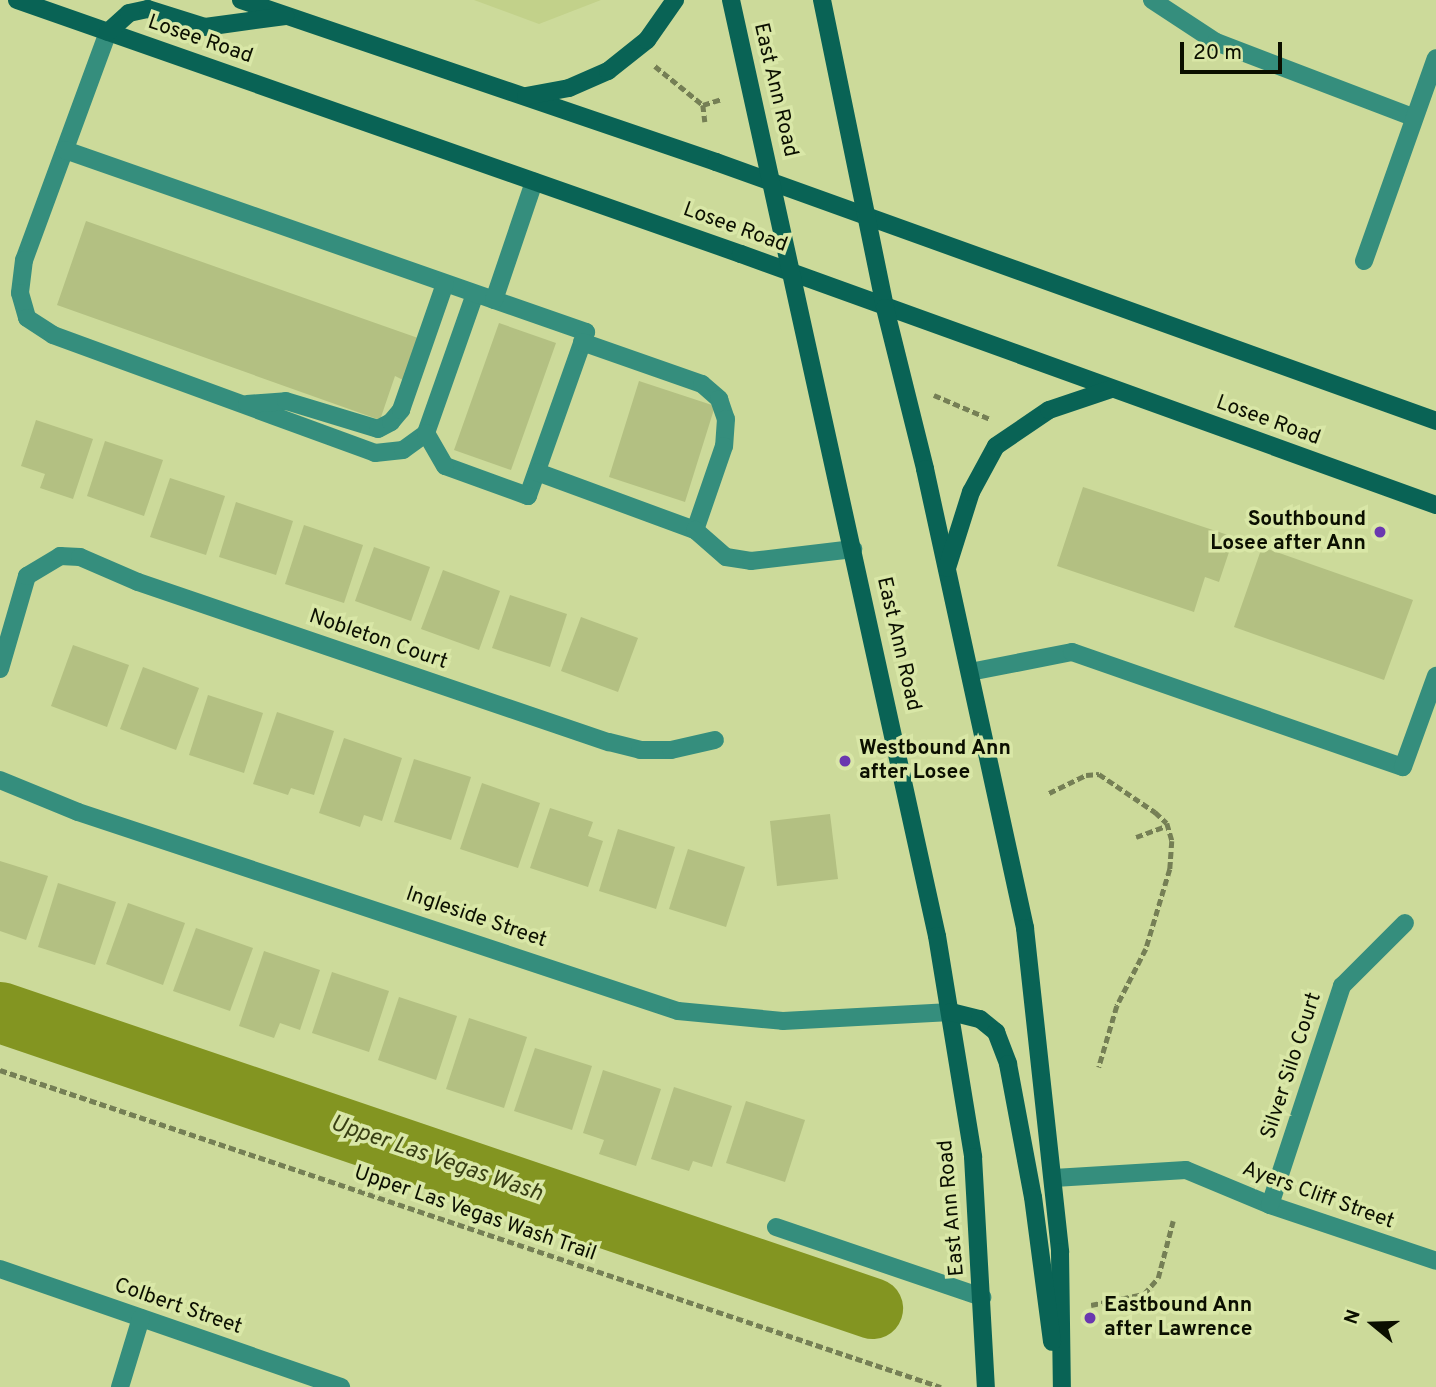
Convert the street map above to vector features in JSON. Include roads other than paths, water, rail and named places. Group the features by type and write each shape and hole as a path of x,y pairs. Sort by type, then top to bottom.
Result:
{"main road":[{"name":"Losee Road","path":"16,0 792,273 1436,505"},
{"path":"241,0 772,182 865,218 1436,421"},
{"path":"523,96 569,88 608,71 647,40 675,0"},
{"name":"East Ann Road","path":"731,0 853,549 951,1013 973,1157 986,1387"},
{"path":"822,0 865,218 970,672 1024,928 1054,1178 1060,1252 1060,1387"},
{"path":"108,32 129,13 148,9 205,27 288,16"},
{"path":"946,572 971,492 996,446 1049,410 1111,389"},
{"path":"951,1013 980,1019 996,1032 1008,1064 1033,1197 1060,1387"}],"street":[{"path":"1152,0 1216,42 1412,117"},
{"path":"108,32 24,260 20,293 27,318 53,335 375,453 402,450 426,433 475,294"},
{"path":"1364,261 1412,117 1436,58"},
{"path":"65,150 586,332 528,496 445,466 426,433"},
{"path":"494,300 534,182"},
{"path":"244,404 286,401 378,429 391,422 401,411 445,284"},
{"path":"582,342 702,384 719,399 726,419 724,446 695,530"},
{"path":"537,472 695,530 726,557 751,561 853,549"},
{"name":"Nobleton Court","path":"0,668 18,601 33,569 60,556 80,557 151,587 640,750 671,750 715,740"},
{"path":"970,672 1072,652 1403,767 1436,676"},
{"name":"Ingleside Street","path":"0,780 78,812 678,1011 783,1021 951,1013"},
{"name":"Silver Silo Court","path":"1270,1205 1342,986 1405,923"},
{"name":"Ayers Cliff Street","path":"1054,1178 1186,1170 1270,1205 1436,1261"},
{"path":"776,1227 982,1297"},
{"name":"Colbert Street","path":"0,1269 341,1387"},
{"path":"120,1387 141,1318"}],"waterway":[{"name":"Upper Las Vegas Wash","path":"0,1012 872,1308"}],"place":[{"name":"Southbound Losee after Ann","path":"1380,532"},
{"name":"Westbound Ann after Losee","path":"845,761"},
{"name":"Eastbound Ann after Lawrence","path":"1090,1318"}]}
